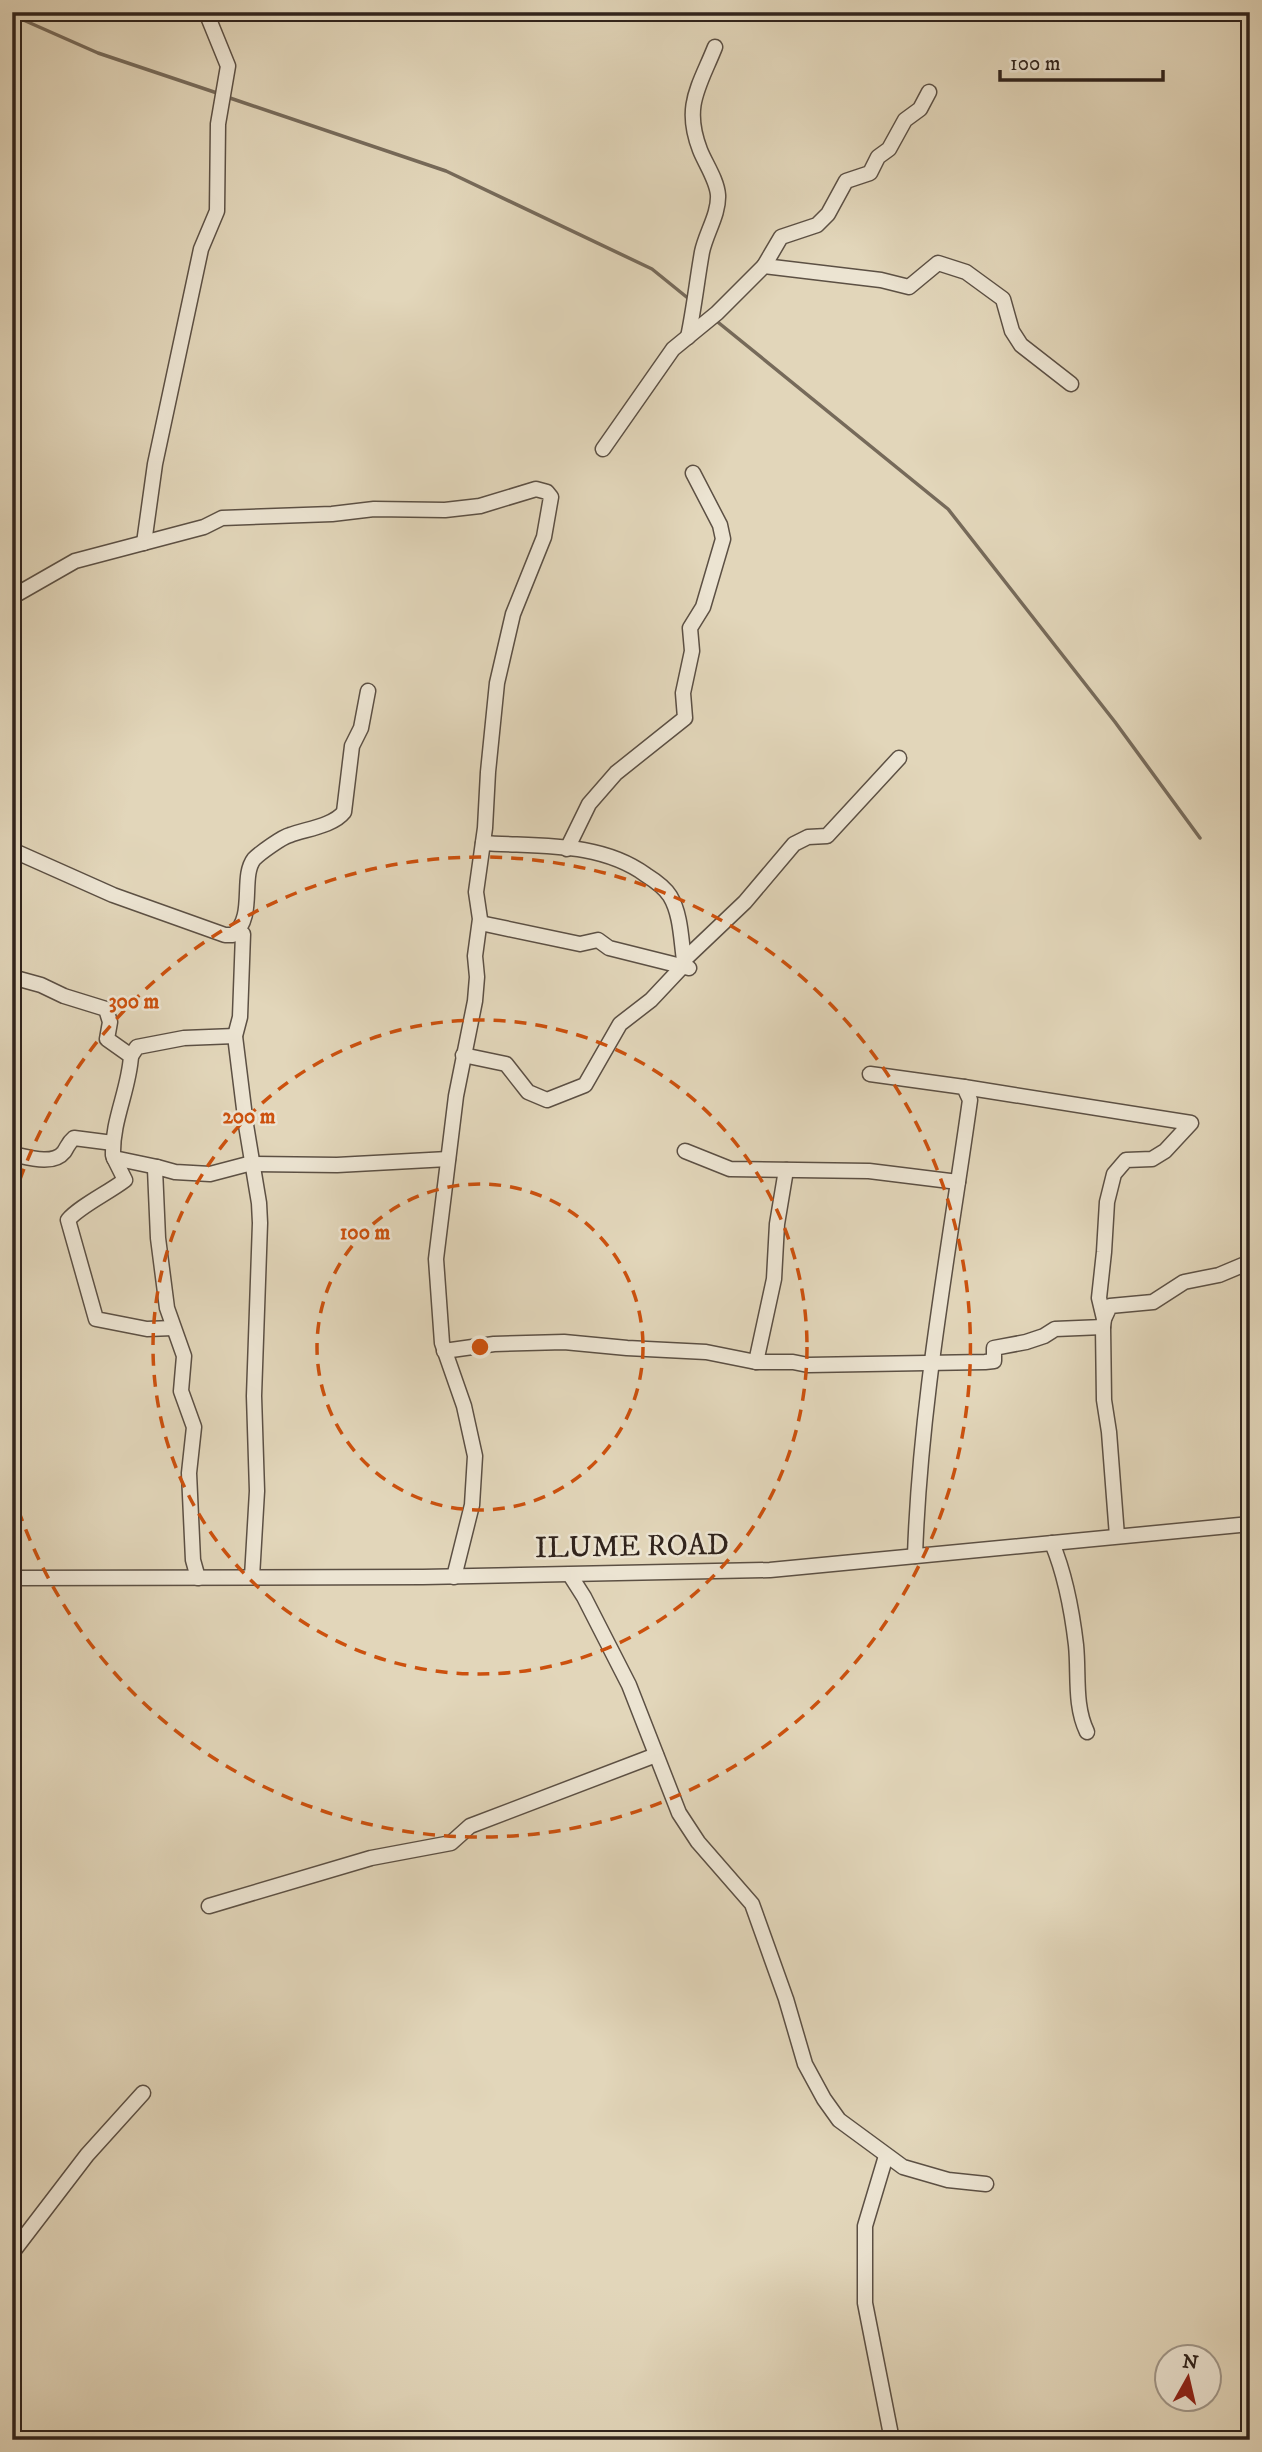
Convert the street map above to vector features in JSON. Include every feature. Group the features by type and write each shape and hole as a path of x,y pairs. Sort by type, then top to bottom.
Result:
{"street":[{"path":"144,542 155,464 201,249 217,211 218,124 228,66 206,12"},
{"path":"688,337 703,251 718,193 699,147 691,117 697,88 715,47"},
{"path":"603,449 673,349 717,313 764,266 781,237 817,225 828,214 846,181 870,173 878,157 889,149 905,120 919,110 929,92"},
{"path":"764,266 881,280 909,287 938,263 966,272 1003,299 1012,331 1021,345 1071,384"},
{"path":"568,849 589,804 616,773 685,718 683,693 692,651 690,628 703,607 723,539 720,525 693,473"},
{"path":"12,597 75,561 204,527 222,518 332,514 374,509 444,510 480,506 536,489 547,492 551,497 544,537 513,614 497,683 476,892 480,919 475,956 475,1001 463,1055 436,1259 444,1351 464,1406 475,1456 472,1505 454,1577"},
{"path":"12,850 113,895 171,917 233,935 240,930 243,920 254,859 286,836 340,818 344,812 352,746 361,728 368,691"},
{"path":"463,1055 506,1064 527,1092 535,1097 548,1100 585,1085 620,1024 651,1000 686,965 794,844 808,837 827,836 899,758"},
{"path":"483,843 593,851 619,858 645,874 669,894 674,905 686,965"},
{"path":"485,924 580,944 598,940 609,948 686,965"},
{"path":"243,934 240,1017 235,1037 260,1223 254,1396 257,1491 252,1577"},
{"path":"12,978 41,985 64,996 106,1009 110,1022 107,1039 131,1056"},
{"path":"173,1328 147,1329 96,1319 68,1220 74,1212 105,1196 125,1180 113,1150 114,1126 124,1096 131,1056 137,1046 184,1038 235,1037"},
{"path":"870,1074 1191,1123 1152,1159 1126,1160 1114,1174 1107,1202 1098,1298 1104,1323 1104,1400 1117,1536"},
{"path":"915,1556 917,1487 970,1100 964,1087"},
{"path":"12,1154 53,1159 63,1154 68,1143 75,1138 175,1172 210,1174 254,1164 337,1166 448,1159"},
{"path":"685,1151 730,1169 869,1171 958,1182"},
{"path":"158,1167 153,1172 167,1308 184,1356 181,1391 194,1427 189,1474 193,1560 198,1578"},
{"path":"756,1362 774,1279 777,1224 786,1170"},
{"path":"1104,1323 1110,1306 1153,1301 1184,1282 1219,1275 1250,1262"},
{"path":"444,1351 494,1344 564,1342 706,1352 756,1362 793,1362 808,1365 932,1364 994,1361 994,1348 1044,1336 1055,1329 1104,1323"},
{"name":"ILUME ROAD","path":"12,1578 454,1577 771,1570 1250,1524"},
{"path":"1052,1542 1060,1561 1071,1612 1076,1643 1078,1699 1087,1731"},
{"path":"570,1574 603,1630 629,1685 679,1813 698,1842 752,1904 806,2064 839,2120 903,2167 927,2175 986,2184"},
{"path":"209,1906 371,1858 452,1843 470,1826 656,1755"},
{"path":"12,2253 19,2234 143,2093"},
{"path":"886,2156 865,2226 865,2303 892,2440"},
{"path":"93,2440 126,2440"}],"waterway":[{"path":"12,15 98,53 220,94"},
{"path":"227,97 446,171 652,269 689,299"},
{"path":"714,319 948,509 1115,722 1200,838"}]}
